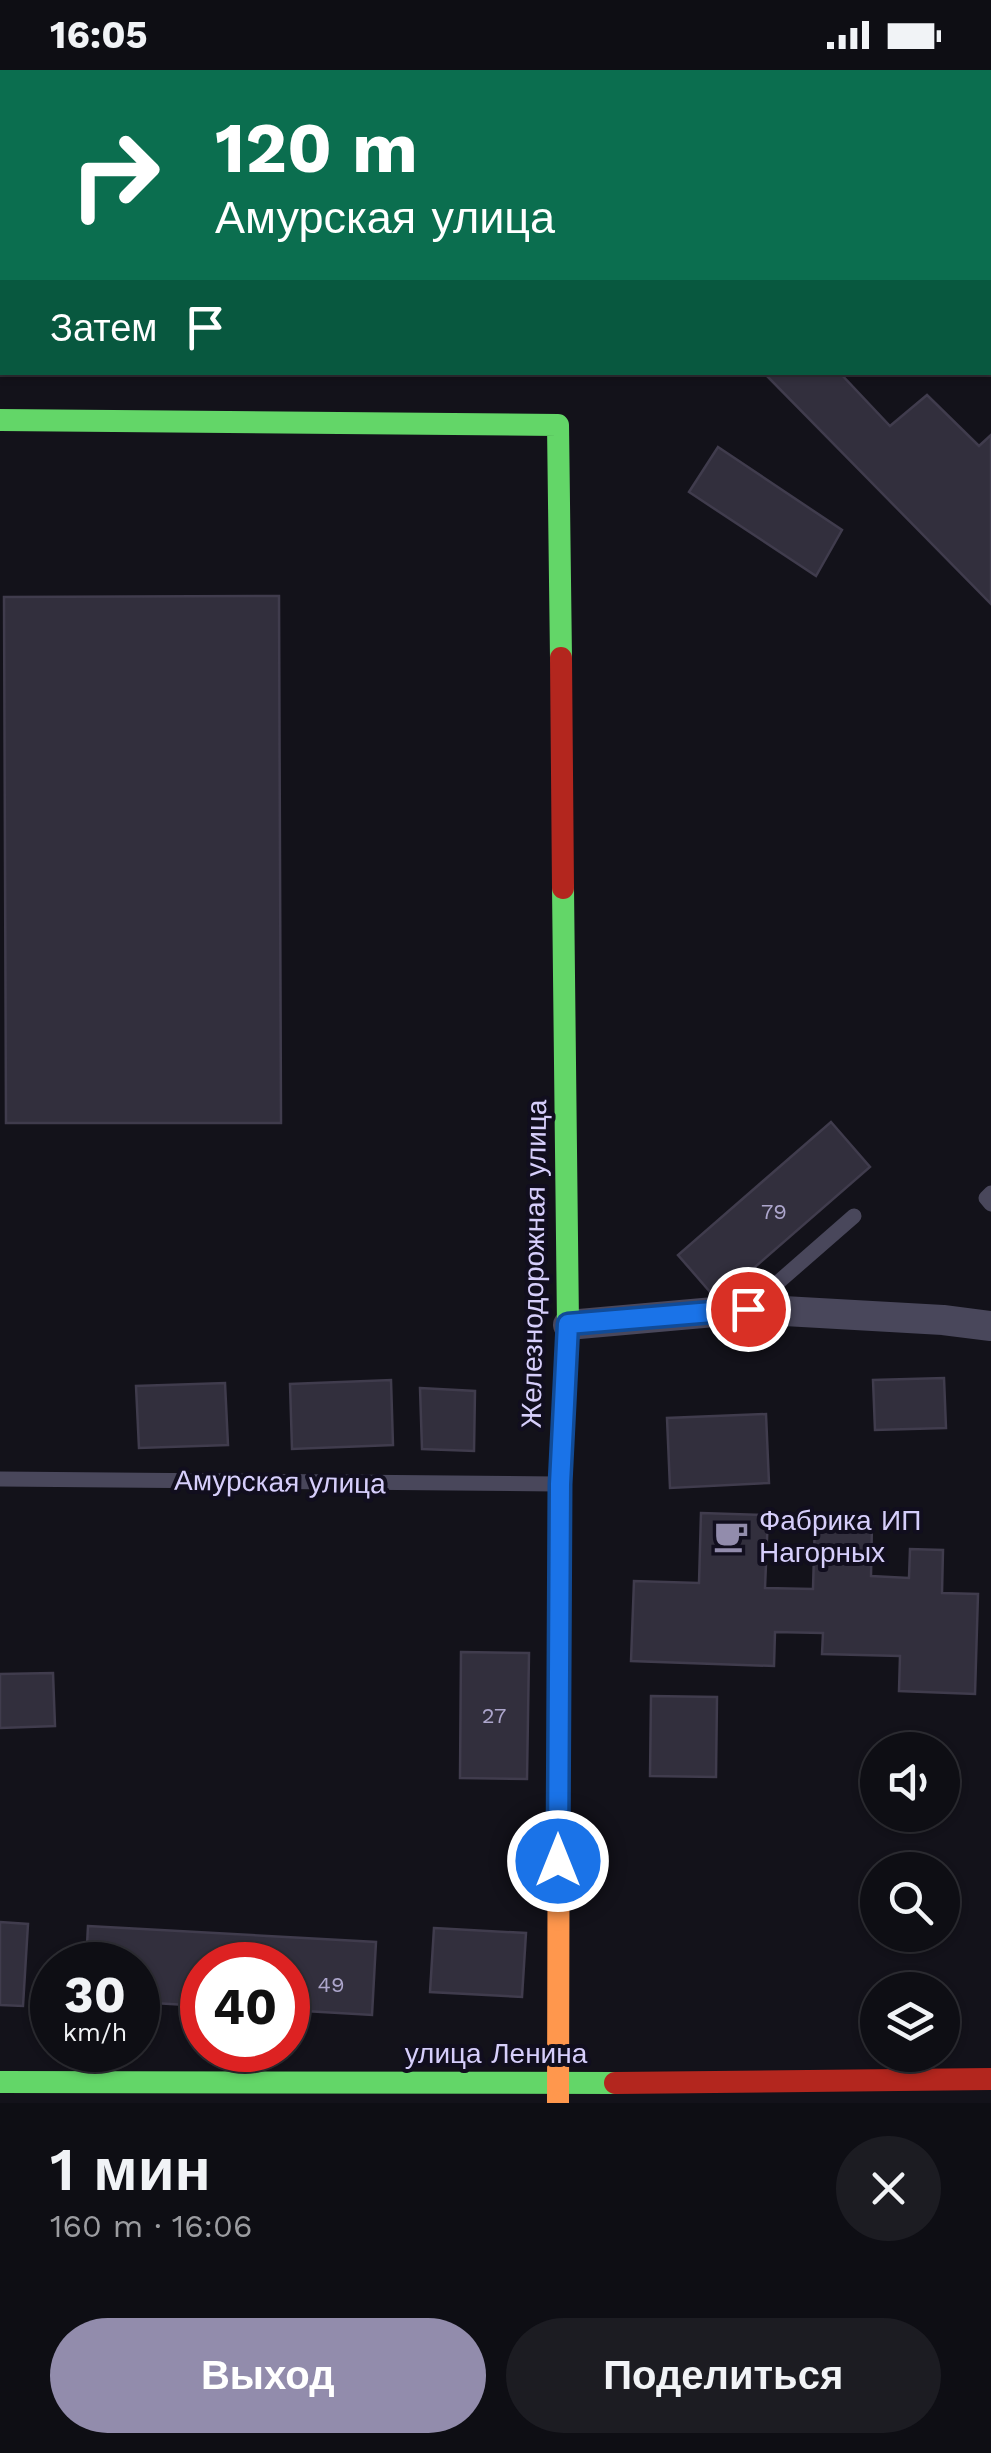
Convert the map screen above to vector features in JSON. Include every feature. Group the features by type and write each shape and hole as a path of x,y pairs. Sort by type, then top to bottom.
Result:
{"street":[{"name":"Железнодорожная улица","path":"0,420 558,425 568,1324 560,1484 557,2093"},
{"path":"568,1324 748,1309 991,1326"},
{"name":"улица Ленина","path":"0,2082 405,2093 557,2093 991,2079"}],"lane":[{"path":"991,1193 986,1198 991,1204"},
{"path":"748,1309 854,1216"},
{"name":"Амурская улица","path":"0,1479 560,1484"}],"building":[{"path":"766,375 842,375 890,426 927,395 979,446 991,435 991,604"},
{"path":"718,447 842,530 816,576 689,492"},
{"path":"279,596 281,1123 6,1123 4,597"},
{"path":"831,1122 870,1167 717,1300 678,1255"},
{"path":"944,1378 946,1428 875,1430 873,1380"},
{"path":"391,1380 393,1445 292,1449 290,1384"},
{"path":"225,1383 228,1445 139,1448 136,1386"},
{"path":"420,1388 475,1391 474,1451 422,1449"},
{"path":"766,1414 769,1483 670,1488 667,1418"},
{"path":"701,1513 768,1515 765,1588 813,1589 815,1520 872,1522 871,1576 909,1578 910,1549 943,1550 942,1593 978,1594 975,1694 899,1691 900,1656 822,1654 823,1633 775,1632 774,1666 631,1661 634,1581 699,1583"},
{"path":"461,1652 529,1653 527,1779 460,1778"},
{"path":"53,1673 55,1726 0,1728 0,1674"},
{"path":"651,1696 717,1697 716,1777 650,1776"},
{"path":"0,1922 28,1924 23,2006 0,2005"},
{"path":"88,1926 376,1942 372,2015 310,2011 310,1942 180,1942 180,2005 160,2003 160,1942 87,1942"},
{"path":"434,1928 526,1933 522,1997 430,1992"}],"traffic: fast":[{"path":"0,420 558,425 561,658"},
{"path":"559,1683 560,1484 568,1325 563,888"},
{"path":"0,2082 615,2083"}],"traffic: slow":[{"path":"558,2103 559,1683"}],"traffic: jam":[{"path":"561,658 563,888"},
{"path":"615,2083 991,2079"}],"place":[{"name":"Фабрика ИП Нагорных","path":"731,1536"}],"route":[{"path":"558,1861 560,1484 568,1324 748,1309"}]}
